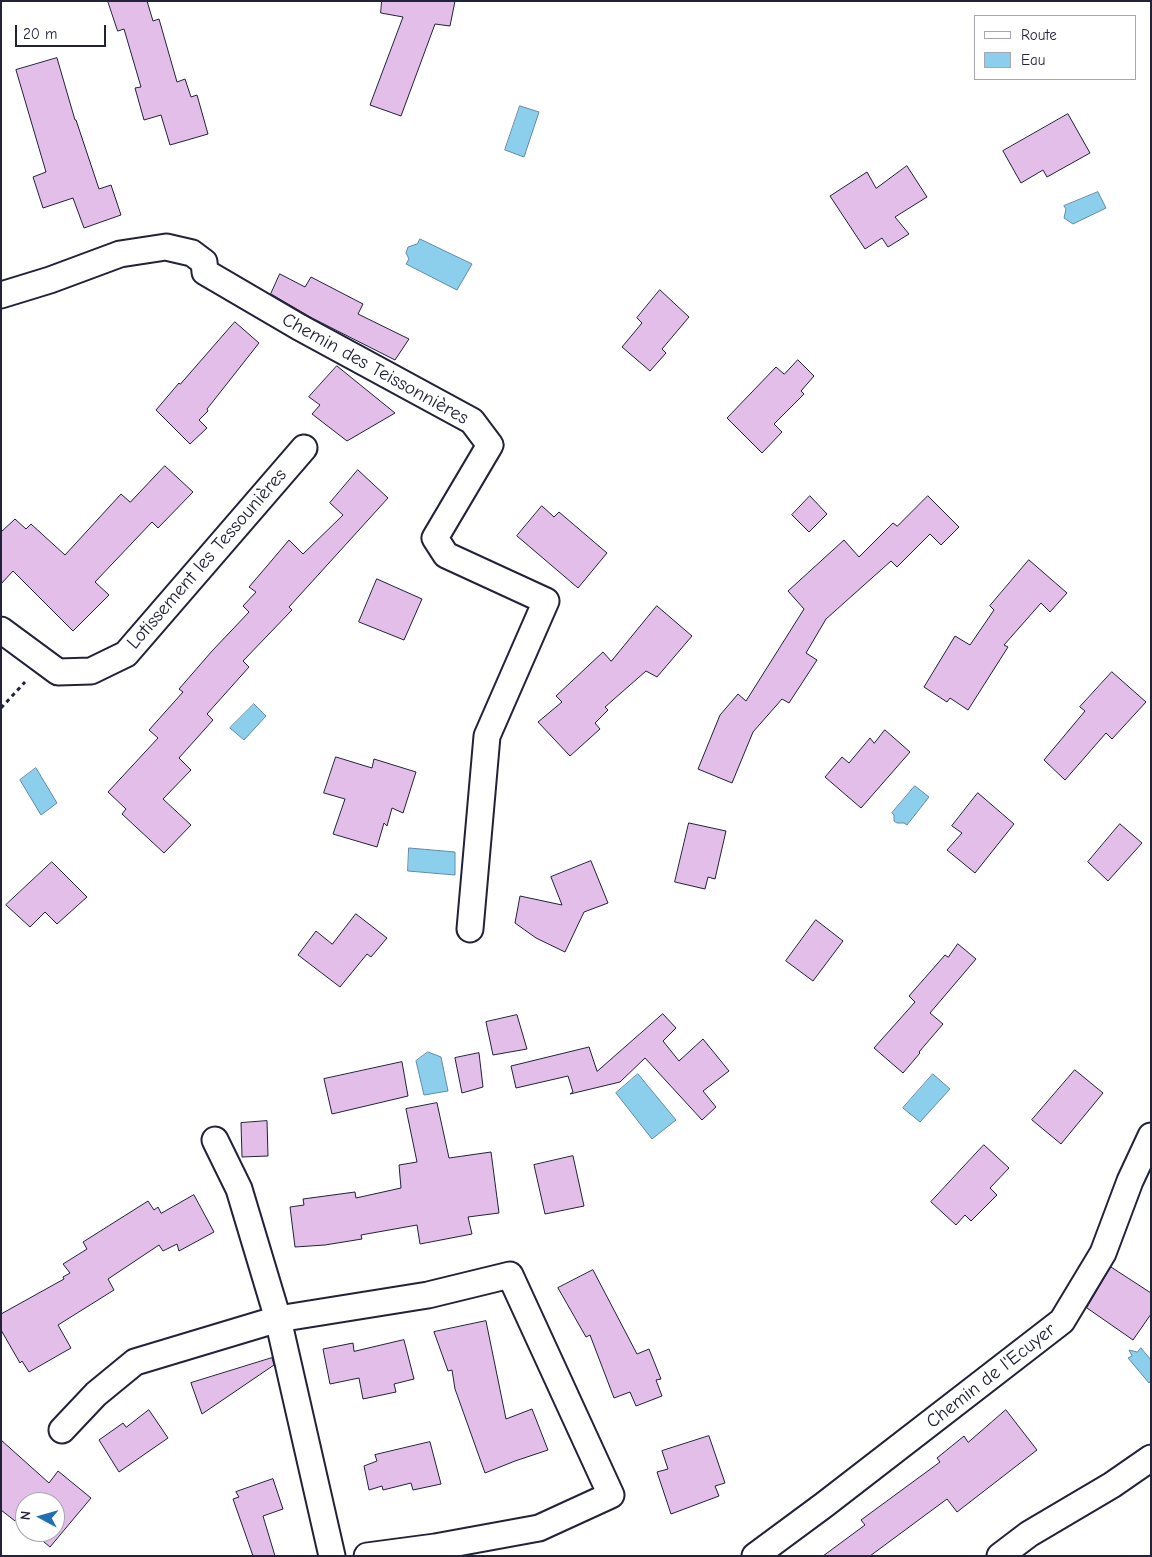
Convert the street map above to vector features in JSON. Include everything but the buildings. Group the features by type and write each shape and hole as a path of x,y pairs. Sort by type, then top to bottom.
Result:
{"street":[{"name":"Chemin des Teissonnières","path":"1,295 50,280 120,254 166,247 192,253 204,262 205,272 299,327 472,421 490,445 435,538 446,555 546,601 487,736 470,929"},
{"name":"Lotissement les Tessounières","path":"1,630 58,672 91,671 126,654 304,448"},
{"name":"Chemin de l'Ecuyer","path":"755,1556 832,1500 1062,1321 1104,1253 1130,1181 1151,1136"},
{"path":"215,1140 238,1189 278,1319 332,1556"},
{"path":"62,1430 96,1394 135,1362 278,1319 428,1294 510,1275 611,1495 539,1528 434,1547 367,1556"},
{"path":"1000,1556 1029,1534 1112,1485 1151,1458"}],"path":[{"path":"1,708 44,661"}],"water":[{"path":"520,106 539,112 524,157 505,150"},
{"path":"1098,192 1106,208 1073,224 1064,218 1066,209 1064,206"},
{"path":"420,239 472,264 457,290 406,264 409,259 406,253 408,247 417,244"},
{"path":"254,704 266,716 244,740 230,728"},
{"path":"36,768 57,803 41,815 20,780"},
{"path":"915,786 929,797 907,825 897,823 894,821 892,813"},
{"path":"409,848 455,852 455,875 408,871"},
{"path":"428,1052 441,1057 448,1091 424,1095 416,1061"},
{"path":"638,1074 676,1120 652,1139 616,1093"},
{"path":"933,1074 950,1089 920,1122 903,1108"},
{"path":"1141,1348 1151,1360 1151,1381 1149,1383 1128,1358 1132,1356 1129,1350 1137,1352"}]}
